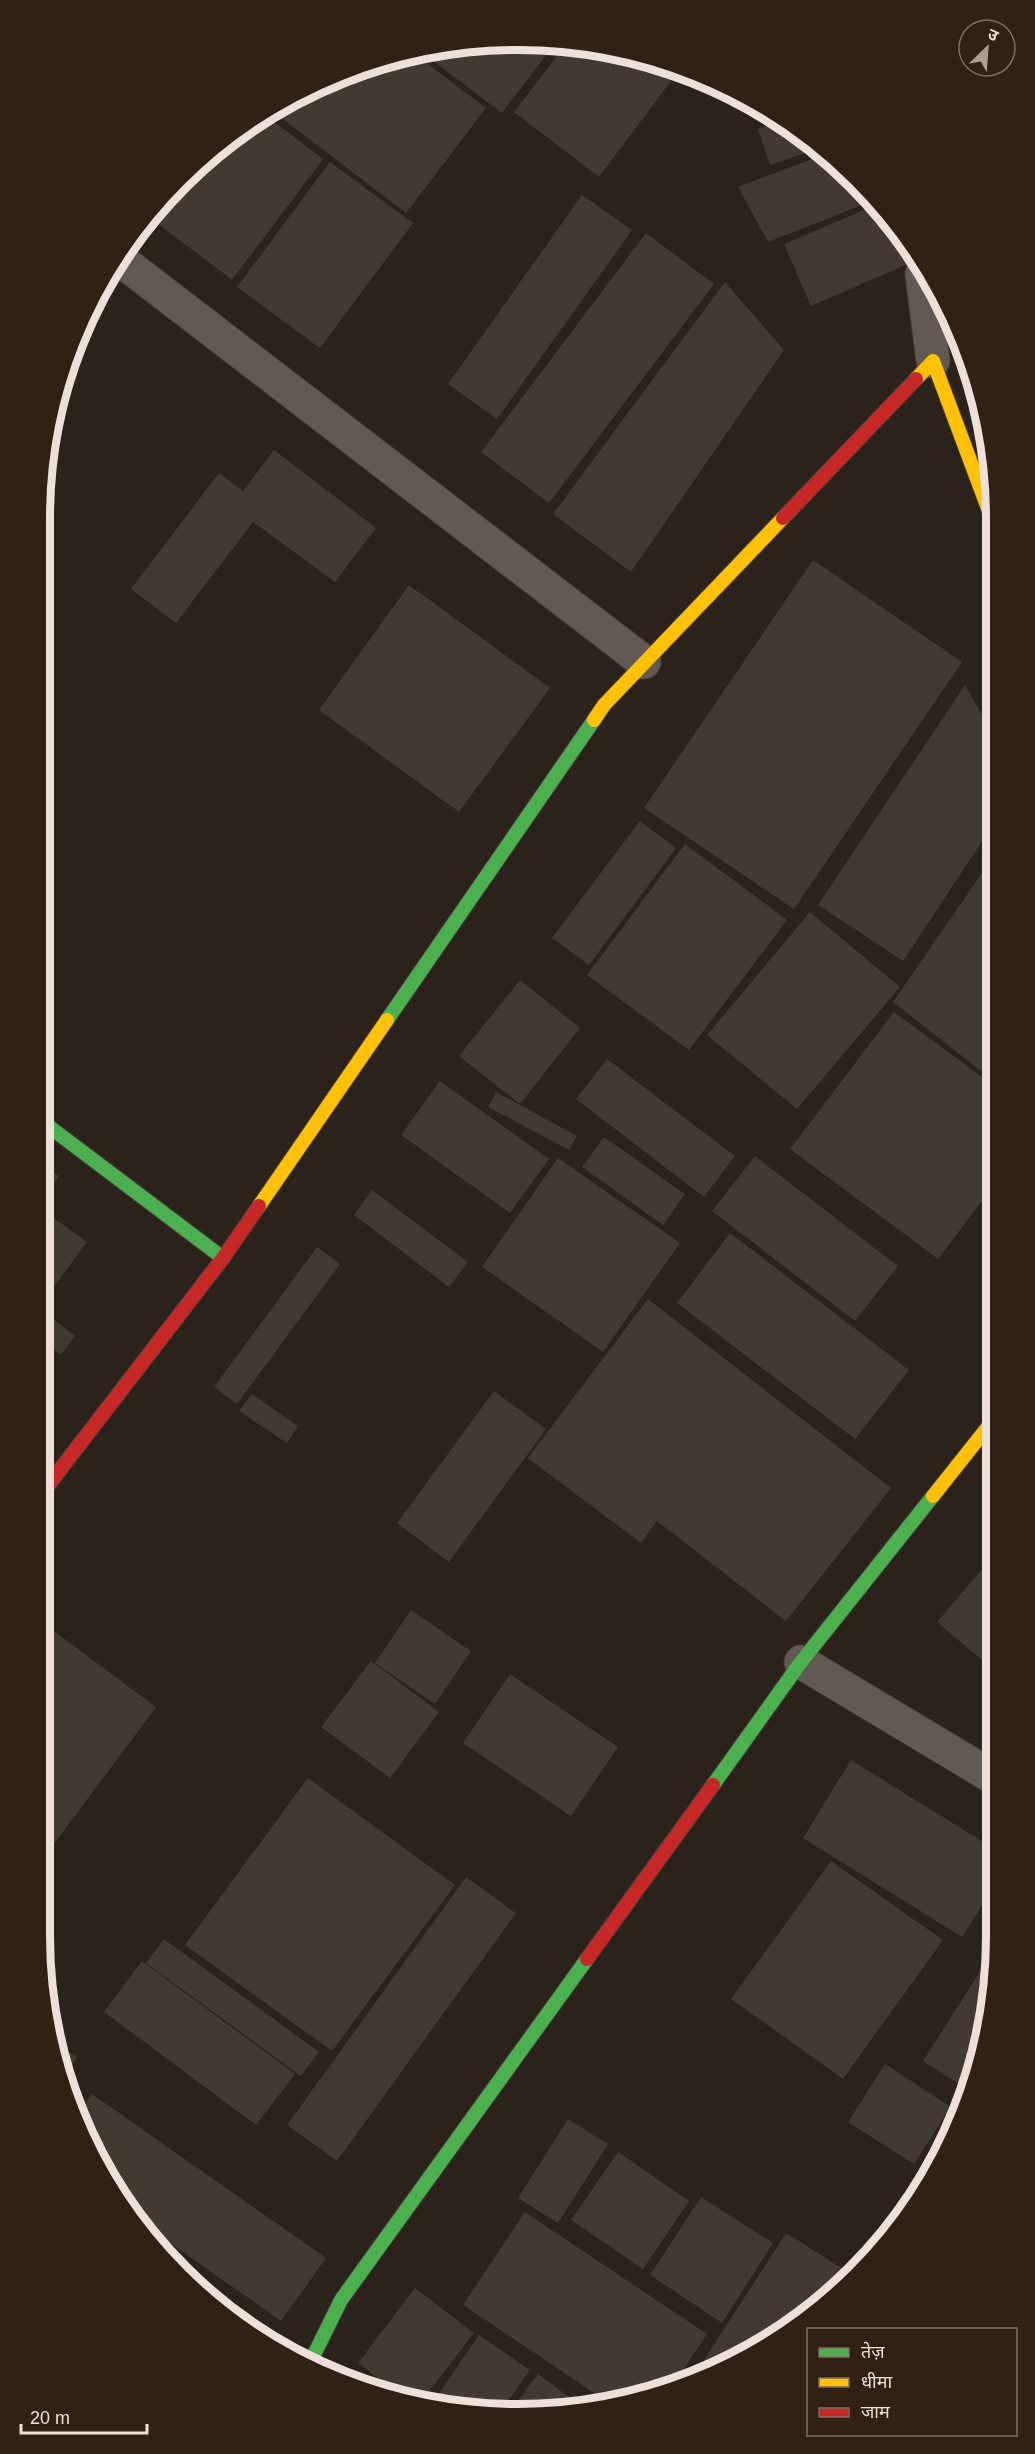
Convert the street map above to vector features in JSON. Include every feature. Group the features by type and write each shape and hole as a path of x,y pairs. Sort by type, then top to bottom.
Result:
{"street":[{"path":"124,263 644,662"},
{"path":"923,285 933,361 985,500"},
{"path":"50,1483 223,1258 604,705 933,361"},
{"path":"50,1127 223,1258"},
{"path":"313,2357 341,2300 801,1662 986,1428"},
{"path":"801,1662 986,1773"}],"building":[{"path":"487,51 549,51 502,113 429,58"},
{"path":"560,52 609,58 675,77 599,177 514,112"},
{"path":"421,59 486,108 406,213 278,115 338,85 367,74"},
{"path":"271,120 323,159 232,280 155,222 209,166"},
{"path":"772,124 809,152 770,165 758,129"},
{"path":"816,158 864,204 768,242 738,187"},
{"path":"330,162 413,223 320,348 237,287"},
{"path":"582,195 632,230 497,419 448,384"},
{"path":"868,208 910,263 811,306 784,244"},
{"path":"646,233 714,284 549,503 481,452"},
{"path":"725,282 784,350 631,572 553,514"},
{"path":"274,450 376,528 335,582 253,522 176,623 131,589 219,473 243,491"},
{"path":"813,560 962,662 794,909 644,808"},
{"path":"409,585 550,688 459,812 319,710"},
{"path":"965,685 986,722 986,836 903,961 818,905"},
{"path":"640,821 676,848 589,965 552,938"},
{"path":"685,844 787,920 689,1050 587,975"},
{"path":"986,867 986,1075 893,1002"},
{"path":"810,912 900,987 797,1109 707,1035"},
{"path":"520,980 580,1028 520,1104 459,1056"},
{"path":"894,1012 986,1080 986,1196 938,1259 790,1149"},
{"path":"607,1059 735,1156 704,1197 576,1099"},
{"path":"440,1081 549,1159 510,1213 401,1135"},
{"path":"496,1092 577,1136 569,1150 488,1107"},
{"path":"604,1137 685,1194 663,1225 582,1167"},
{"path":"755,1156 898,1266 855,1321 712,1211"},
{"path":"558,1158 680,1243 603,1352 482,1267"},
{"path":"50,1170 59,1176 50,1190"},
{"path":"372,1190 468,1262 449,1287 354,1215"},
{"path":"50,1215 87,1242 50,1292"},
{"path":"730,1233 909,1370 855,1439 677,1303"},
{"path":"317,1247 340,1264 237,1404 214,1387"},
{"path":"648,1299 891,1488 786,1621 657,1521 641,1543 528,1458"},
{"path":"50,1317 75,1336 61,1355 50,1346"},
{"path":"494,1391 546,1429 449,1562 397,1523"},
{"path":"252,1394 298,1426 287,1443 239,1411"},
{"path":"986,1565 986,1663 937,1622"},
{"path":"411,1610 471,1651 435,1704 375,1663"},
{"path":"50,1628 156,1707 50,1849"},
{"path":"371,1661 439,1712 390,1778 321,1727"},
{"path":"510,1674 618,1747 571,1816 463,1743"},
{"path":"851,1760 986,1844 986,1900 962,1937 803,1838"},
{"path":"308,1778 455,1885 332,2051 185,1945"},
{"path":"831,1861 943,1940 843,2079 731,1999"},
{"path":"466,1877 516,1913 337,2161 287,2125"},
{"path":"164,1939 319,2052 301,2076 146,1963"},
{"path":"142,1961 295,2074 256,2125 104,2012"},
{"path":"984,1965 977,2028 961,2086 923,2061"},
{"path":"63,2048 77,2057 69,2070"},
{"path":"885,2064 951,2107 914,2164 848,2122"},
{"path":"92,2094 326,2258 281,2321 156,2233 128,2197 98,2143 82,2108"},
{"path":"568,2119 608,2144 558,2223 518,2198"},
{"path":"618,2152 689,2201 643,2269 571,2220"},
{"path":"701,2197 773,2243 722,2323 650,2275"},
{"path":"525,2212 707,2334 679,2376 639,2389 600,2397 463,2305"},
{"path":"786,2233 845,2270 778,2326 752,2342 699,2368"},
{"path":"415,2288 474,2333 425,2396 390,2387 358,2363"},
{"path":"479,2335 530,2370 506,2404 436,2397"},
{"path":"538,2374 574,2400 548,2403 516,2404"}],"traffic: fast":[{"path":"387,1020 594,720"},
{"path":"50,1127 223,1258"},
{"path":"713,1785 801,1662 933,1496"},
{"path":"313,2357 341,2300 587,1959"}],"traffic: slow":[{"path":"916,379 933,361 985,500"},
{"path":"594,720 604,705 783,518"},
{"path":"259,1206 387,1020"},
{"path":"933,1496 986,1429"}],"traffic: jam":[{"path":"783,518 916,379"},
{"path":"50,1483 223,1258 259,1206"},
{"path":"587,1959 713,1785"}]}
